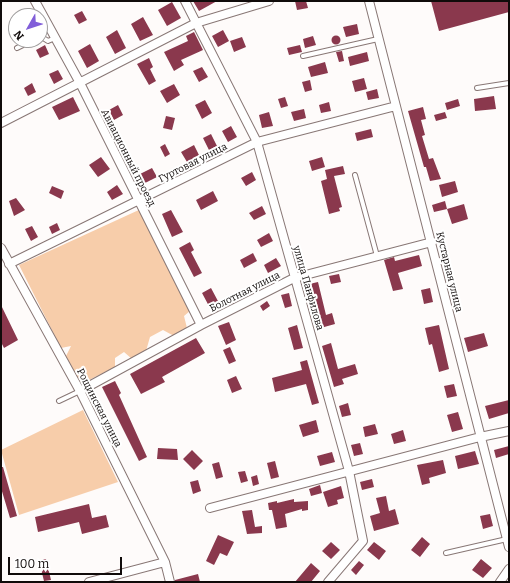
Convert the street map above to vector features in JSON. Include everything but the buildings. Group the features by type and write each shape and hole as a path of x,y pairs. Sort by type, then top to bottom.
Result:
{"street":[{"name":"Авиационный проезд","path":"34,1 80,83 201,325"},
{"name":"улица Панфилова","path":"185,1 257,142 349,471 363,541 328,582"},
{"path":"1,123 196,23 269,1"},
{"name":"Кустарная улица","path":"369,1 508,543"},
{"name":"Гуртовая улица","path":"9,264 257,142 396,106"},
{"name":"Болотная улица","path":"80,391 201,325 294,278 432,242"},
{"name":"Рощинская улица","path":"1,248 80,391 165,562 170,582"},
{"path":"210,508 480,437 509,431"},
{"path":"89,582 165,562"},
{"path":"500,582 509,569"}],"lane":[{"path":"48,41 55,38"},
{"path":"304,56 378,39"},
{"path":"477,88 509,83"},
{"path":"355,175 377,256"},
{"path":"59,401 80,391"},
{"path":"446,553 508,543"}],"shaded area":[{"path":"141,209 190,311 184,316 187,328 174,336 163,330 150,337 146,351 132,359 124,352 115,358 115,367 81,384 66,356 71,346 61,348 19,265"},
{"path":"83,410 118,482 19,515 1,450"}]}
